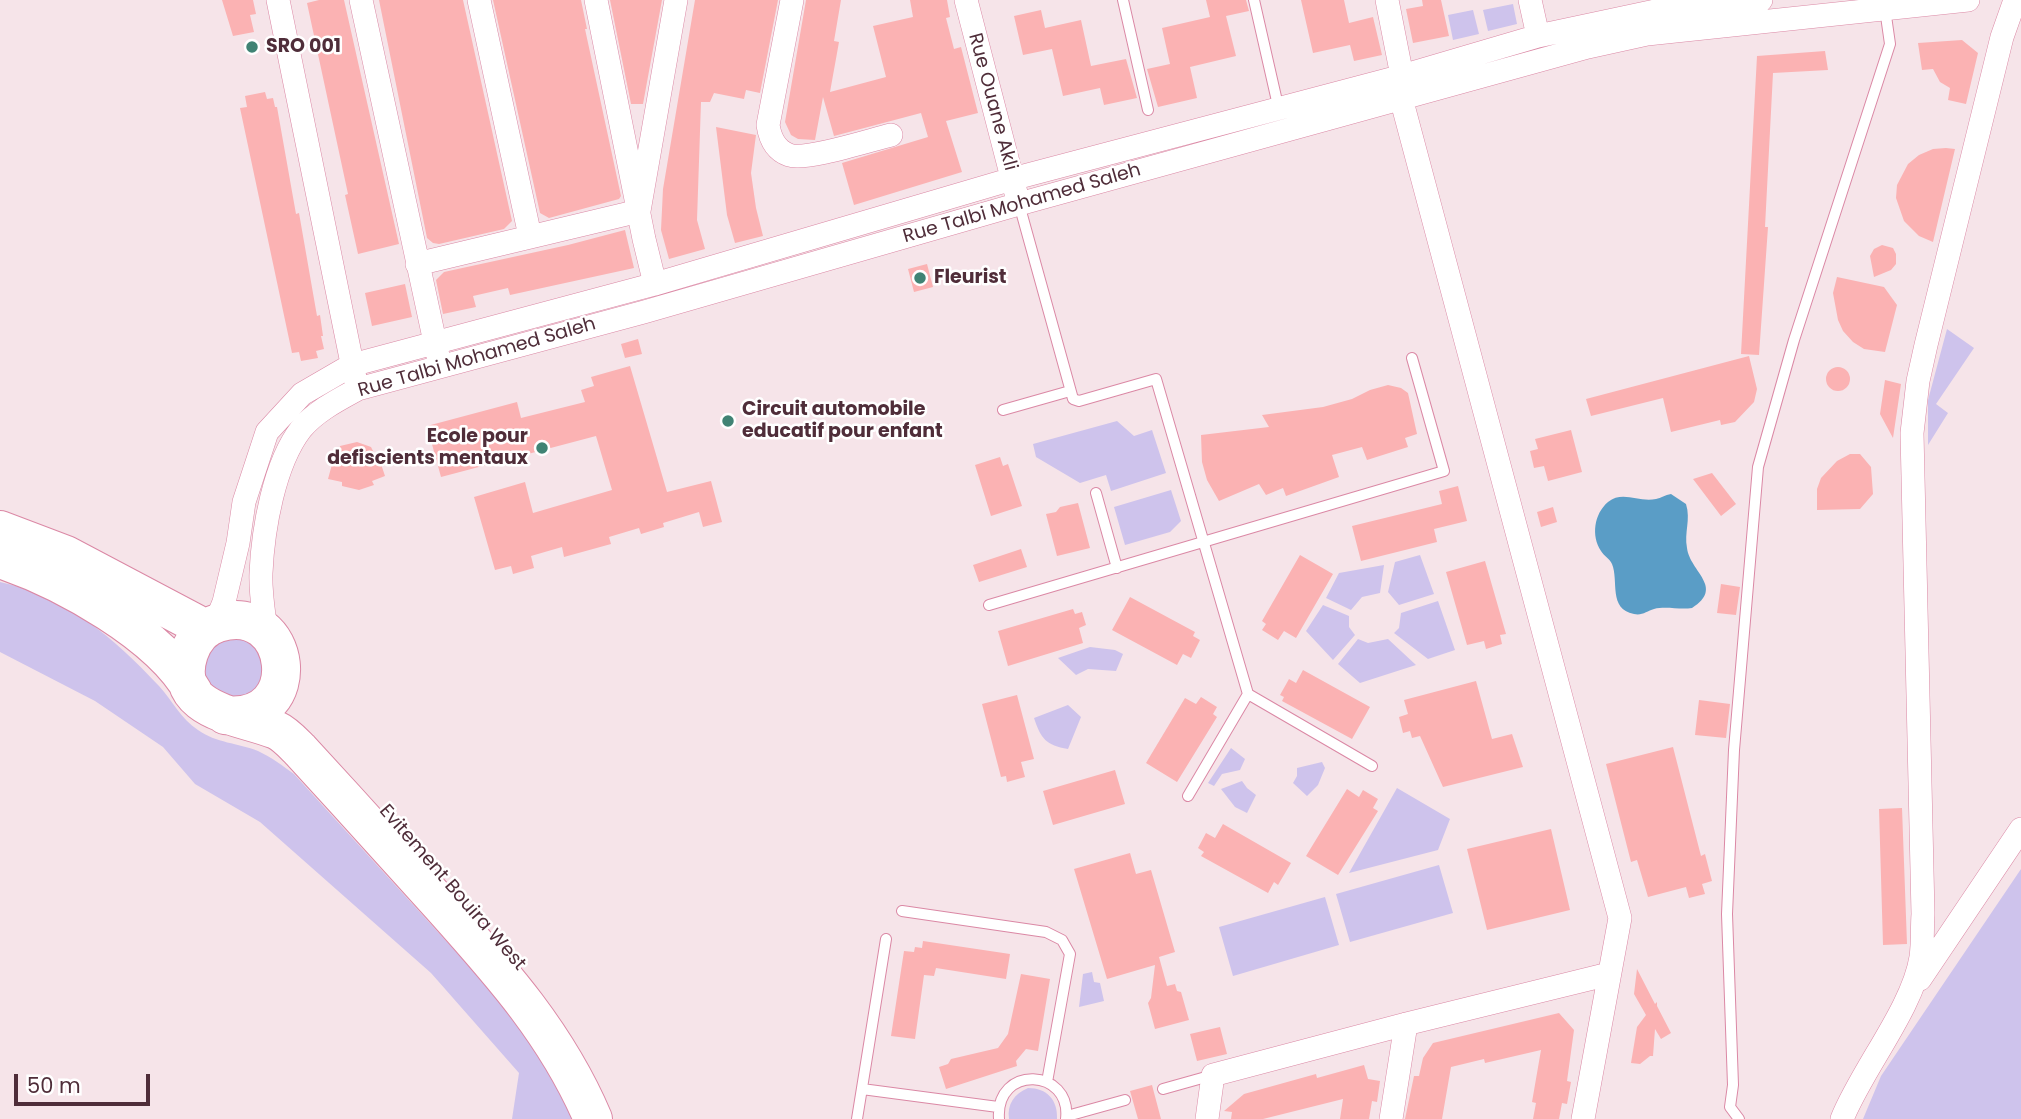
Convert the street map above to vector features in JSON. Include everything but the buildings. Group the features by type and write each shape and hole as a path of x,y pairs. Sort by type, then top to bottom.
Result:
{"highway":[{"path":"0,530 66,555 211,626"},
{"path":"0,559 51,579 97,604 168,659 210,705"},
{"path":"229,620 242,620 274,648 280,684 270,701 254,712 234,716 210,705 189,684 187,659 197,637 211,626 229,620"},
{"name":"Evitement Bouira West","path":"274,648 290,694 302,715 520,965 553,1007 592,1068 614,1119"},
{"name":"Evitement Bouira West","path":"210,705 279,731 300,750 503,975 545,1028 593,1119"}],"street":[{"path":"278,0 358,389"},
{"path":"361,0 441,366"},
{"path":"479,0 530,236"},
{"path":"596,0 656,284"},
{"path":"639,211 676,0"},
{"path":"792,0 768,125 769,136 776,146 789,155 805,156 891,135"},
{"name":"Rue Ouane Akli","path":"966,0 1019,204"},
{"path":"1387,0 1402,87 1620,918 1583,1119"},
{"path":"1530,0 1538,36"},
{"name":"Rue Talbi Mohamed Saleh","path":"274,648 261,574 269,510 286,452 303,427 317,414 358,389 721,290 1019,204 1402,87 1538,36 1660,10 1761,0"},
{"name":"Rue Talbi Mohamed Saleh","path":"211,626 224,602 239,544 244,502 267,432 302,394 352,365 656,284 1013,179 1279,110 1402,87 1647,34 1968,0"},
{"path":"1907,999 1921,959 1923,914 1912,433 1918,381 1926,345 2002,37 2015,3"},
{"path":"418,264 639,211"},
{"path":"1843,1119 1852,1095 1907,999 2021,829"},
{"path":"1206,1119 1213,1076 1406,1024 1609,974"},
{"path":"1391,1119 1406,1024"}],"lane":[{"path":"1123,0 1148,110"},
{"path":"1254,0 1279,110"},
{"path":"1739,1119 1730,1107 1733,1085 1727,914 1734,750 1758,467 1794,340 1890,44 1885,9"},
{"path":"1019,204 1073,399 1079,401 1156,379 1248,694 1372,766"},
{"path":"989,605 1444,471 1412,358"},
{"path":"1003,410 1070,391"},
{"path":"1096,494 1116,568"},
{"path":"1188,796 1248,694"},
{"path":"902,911 1046,932 1062,940 1070,954 1047,1082"},
{"path":"857,1119 886,939"},
{"path":"1163,1089 1213,1076"},
{"path":"862,1089 999,1113 1002,1097 1016,1082 1037,1079 1047,1082 1063,1096 1066,1117 1125,1100"}],"shaded area":[{"path":"1513,4 1517,24 1488,31 1483,10"},
{"path":"1473,10 1479,34 1453,40 1448,15"},
{"path":"1947,329 1974,348 1936,404 1948,413 1928,445 1928,400"},
{"path":"1117,421 1134,436 1152,430 1166,473 1111,491 1106,475 1080,483 1036,457 1033,444"},
{"path":"1171,490 1181,521 1170,532 1125,545 1114,507"},
{"path":"1420,555 1434,594 1399,605 1388,592 1395,562"},
{"path":"1384,565 1380,593 1362,597 1351,610 1326,598 1339,573"},
{"path":"0,582 47,598 87,621 142,668 198,730 212,738 258,751 294,774 479,977 510,1015 544,1062 573,1119 512,1119 519,1073 431,973 260,822 195,784 163,747 95,701 0,652"},
{"path":"1438,601 1455,650 1428,659 1394,633 1399,628 1401,613"},
{"path":"1323,605 1349,616 1349,627 1355,635 1333,660 1306,631"},
{"path":"1358,639 1368,643 1388,639 1416,665 1360,683 1338,664"},
{"path":"248,640 266,658 258,693 230,701 208,682 206,661 215,646 220,643"},
{"path":"1090,647 1115,650 1123,654 1116,671 1088,669 1076,675 1058,658"},
{"path":"1068,705 1081,717 1068,749 1045,740 1034,718"},
{"path":"1231,748 1245,759 1240,770 1222,774 1214,786 1208,783"},
{"path":"1322,762 1325,768 1318,785 1307,796 1293,783 1297,768"},
{"path":"1242,781 1256,795 1247,813 1235,807 1221,789"},
{"path":"1397,788 1450,819 1438,850 1349,873"},
{"path":"1439,865 1453,913 1350,942 1336,894"},
{"path":"2021,869 2021,1119 1863,1119 1881,1076"},
{"path":"1325,897 1339,945 1233,976 1219,927"},
{"path":"1092,972 1094,982 1100,983 1104,1001 1079,1007 1083,974"},
{"path":"1028,1088 1041,1090 1050,1096 1056,1106 1057,1119 1009,1119 1012,1100"}],"water":[{"path":"1671,494 1686,504 1689,557 1703,579 1706,593 1692,608 1659,608 1634,614 1626,611 1617,600 1612,564 1601,551 1596,539 1597,519 1608,502 1619,497 1650,500"}],"place":[{"name":"SRO 001","path":"252,47"},
{"name":"Fleurist","path":"920,278"},
{"name":"Circuit automobile educatif pour enfant","path":"728,421"},
{"name":"Ecole pour defiscients mentaux","path":"542,448"}]}
